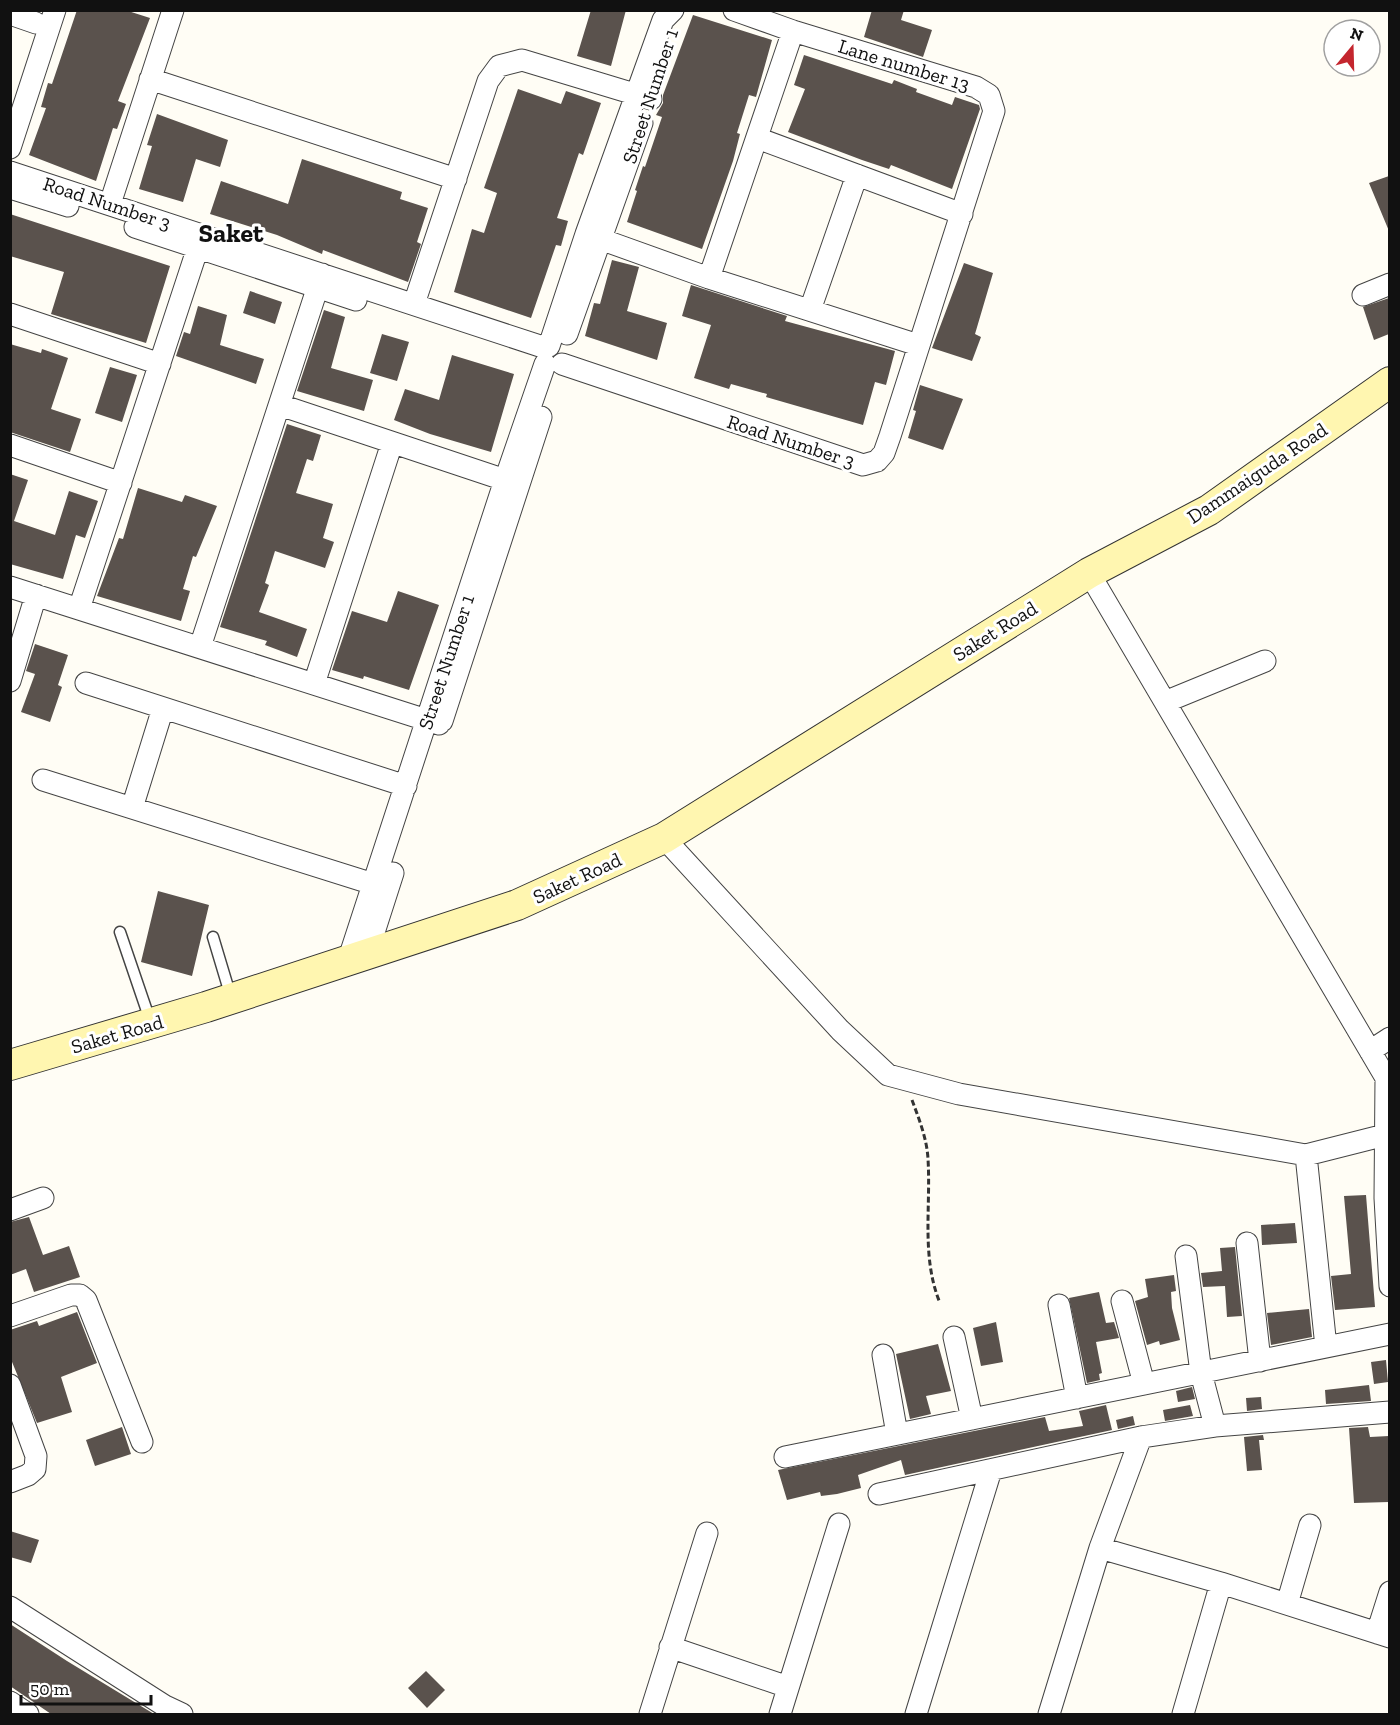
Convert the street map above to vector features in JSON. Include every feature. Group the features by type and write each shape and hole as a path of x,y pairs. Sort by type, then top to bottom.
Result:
{"street":[{"path":"10,148 14,125 55,10"},
{"path":"110,204 173,10"},
{"name":"Lane number 13","path":"734,10 793,31 976,87 989,95 994,111 962,214"},
{"name":"Street Number 1","path":"358,958 553,356 644,97 663,20 673,11"},
{"path":"10,14 38,17 10,101"},
{"path":"709,278 793,31"},
{"path":"414,304 488,81 500,66 522,60 644,97"},
{"path":"150,79 456,179"},
{"path":"594,237 709,278 918,345 962,214 757,138"},
{"name":"Road Number 3","path":"10,172 110,204 199,241"},
{"path":"810,310 857,175"},
{"name":"Road Number 3","path":"10,188 199,241 553,356 865,451 877,461 884,453 918,345"},
{"path":"79,609 199,241"},
{"path":"200,647 320,281"},
{"name":"Road Number 3","path":"320,281 414,304 553,356"},
{"path":"1363,295 1389,285"},
{"path":"10,314 160,364"},
{"name":"Street Number 1","path":"381,887 406,786 434,722 505,480 553,356"},
{"name":"Dammaiguda Road","path":"1089,573 1209,510 1389,382"},
{"path":"280,405 505,480"},
{"path":"314,684 392,442"},
{"path":"10,445 121,483"},
{"path":"1089,573 1386,1078 1385,1135 1389,1286"},
{"name":"Saket Road","path":"10,1065 232,999 517,905 664,838 1089,573"},
{"path":"10,587 434,722"},
{"path":"10,681 36,595"},
{"path":"1165,702 1265,661"},
{"path":"86,683 406,786"},
{"path":"132,808 163,708"},
{"path":"43,780 381,887"},
{"path":"664,838 840,1030 888,1075 970,1096 1306,1155 1385,1135"},
{"path":"1370,1050 1389,1038"},
{"path":"1306,1155 1326,1347"},
{"path":"10,1210 43,1198"},
{"path":"1247,1243 1260,1361"},
{"path":"1186,1256 1201,1372 1215,1426"},
{"path":"10,1316 71,1295 80,1295 86,1300 142,1442"},
{"path":"1122,1301 1144,1384"},
{"path":"1059,1305 1077,1398"},
{"path":"785,1457 1389,1334"},
{"path":"954,1337 972,1419"},
{"path":"883,1355 897,1434"},
{"path":"10,1385 36,1456 35,1469 28,1475 10,1482"},
{"path":"879,1494 1141,1437 1215,1426 1389,1412"},
{"path":"1049,1714 1100,1548 1141,1437"},
{"path":"916,1714 991,1470"},
{"path":"780,1714 838,1524"},
{"path":"1287,1604 1310,1525"},
{"path":"650,1714 707,1533"},
{"path":"1100,1548 1221,1583 1383,1635 1389,1592"},
{"path":"1186,1714 1221,1583"},
{"path":"10,1607 168,1712"},
{"path":"670,1647 788,1687"},
{"path":"10,1702 28,1714"}],"lane":[{"path":"120,932 151,1024"},
{"path":"213,937 232,999"}],"path":[{"path":"904,1079 921,1125 928,1158 926,1230 935,1292 940,1303"}],"building":[{"path":"77,10 125,10 150,18 118,101 126,104 117,129 113,128 96,181 29,155 46,108 41,107 48,83 52,84"},
{"path":"591,10 626,10 611,66 577,56"},
{"path":"872,10 904,10 901,20 932,30 923,57 864,37"},
{"path":"693,15 772,40 756,97 749,95 737,133 740,134 733,161 702,249 627,222 643,166 645,167 662,117 656,115 663,103 663,95"},
{"path":"804,55 892,84 894,80 917,89 916,92 952,105 955,97 979,105 980,109 952,189 891,165 889,169 788,132 805,89 794,85"},
{"path":"518,89 561,104 566,91 601,103 583,155 579,153 557,218 568,221 561,246 556,245 531,318 454,292 472,229 484,233 497,193 484,188"},
{"path":"157,114 228,140 220,167 196,159 183,202 139,189 152,146 147,145"},
{"path":"302,159 402,192 400,199 428,208 417,242 421,244 408,282 323,250 322,254 277,235 210,214 221,181 288,204"},
{"path":"1389,176 1389,231 1369,183"},
{"path":"10,214 170,266 146,343 51,314 64,272 10,256"},
{"path":"612,260 639,267 627,311 667,323 657,360 585,336 594,303 600,304"},
{"path":"964,263 993,273 975,334 981,337 972,361 932,348"},
{"path":"691,285 787,316 785,321 895,351 886,385 875,382 863,425 766,397 767,394 731,384 729,389 694,378 711,325 682,316"},
{"path":"250,291 282,302 275,324 243,313"},
{"path":"1389,298 1389,334 1374,340 1363,307"},
{"path":"198,306 227,315 220,345 264,359 256,384 176,356 184,332 190,334"},
{"path":"324,310 345,317 331,368 373,380 364,411 297,391"},
{"path":"382,334 409,342 397,381 370,373"},
{"path":"10,344 41,353 42,349 68,358 51,409 81,419 70,452 10,432"},
{"path":"452,355 514,374 491,452 430,434 394,420 405,389 439,400"},
{"path":"110,367 137,375 122,422 95,413"},
{"path":"920,385 963,399 943,450 908,438 916,411 913,410"},
{"path":"287,424 321,435 313,461 307,459 296,493 333,504 323,538 334,542 325,568 275,551 265,583 269,585 259,612 307,629 297,657 265,645 267,641 220,627"},
{"path":"10,474 28,480 14,521 55,535 69,491 98,501 85,538 76,535 63,579 10,564"},
{"path":"138,488 182,502 185,495 217,506 196,557 193,556 183,589 190,591 181,621 97,596 119,538 123,539"},
{"path":"398,591 439,605 409,690 364,676 363,679 332,670 352,611 387,622"},
{"path":"35,644 68,655 58,685 62,687 50,722 21,712 35,674 26,671"},
{"path":"158,891 209,905 192,976 141,962"},
{"path":"1366,1195 1375,1307 1335,1310 1331,1276 1351,1274 1344,1196"},
{"path":"29,1217 43,1255 69,1246 80,1277 34,1292 26,1269 10,1275 10,1222"},
{"path":"1295,1223 1297,1243 1262,1245 1261,1225"},
{"path":"1235,1247 1242,1316 1227,1317 1225,1286 1203,1287 1201,1273 1222,1271 1220,1248"},
{"path":"1174,1275 1176,1291 1171,1292 1172,1308 1180,1340 1160,1345 1159,1341 1147,1345 1135,1301 1148,1297 1145,1279"},
{"path":"1099,1292 1106,1323 1114,1322 1119,1338 1096,1342 1102,1373 1099,1374 1100,1380 1087,1383 1069,1298"},
{"path":"1309,1309 1312,1337 1271,1345 1267,1313"},
{"path":"77,1312 97,1363 61,1377 72,1412 37,1423 10,1357 10,1330 37,1321 39,1326"},
{"path":"996,1322 1003,1362 981,1366 973,1328"},
{"path":"938,1344 951,1391 926,1396 931,1414 910,1419 896,1354"},
{"path":"1386,1360 1388,1382 1374,1384 1371,1362"},
{"path":"1369,1385 1371,1401 1326,1404 1325,1390"},
{"path":"1192,1387 1195,1399 1178,1402 1176,1391"},
{"path":"1261,1397 1262,1409 1247,1411 1246,1398"},
{"path":"1106,1405 1112,1430 905,1475 901,1460 858,1475 861,1488 837,1494 821,1496 820,1492 787,1500 778,1470 1045,1417 1049,1431 1083,1426 1079,1411"},
{"path":"1190,1405 1193,1416 1165,1421 1163,1410"},
{"path":"1133,1416 1135,1425 1118,1429 1116,1420"},
{"path":"122,1427 131,1454 95,1466 86,1440"},
{"path":"1368,1427 1370,1437 1389,1436 1389,1502 1354,1503 1349,1428"},
{"path":"1263,1435 1264,1440 1259,1440 1262,1470 1247,1471 1244,1437"},
{"path":"10,1531 39,1540 31,1563 10,1557"},
{"path":"10,1624 154,1714 51,1714 10,1686"},
{"path":"426,1671 445,1690 427,1708 408,1688"}],"district":[{"name":"Saket","path":"231,233"}]}
